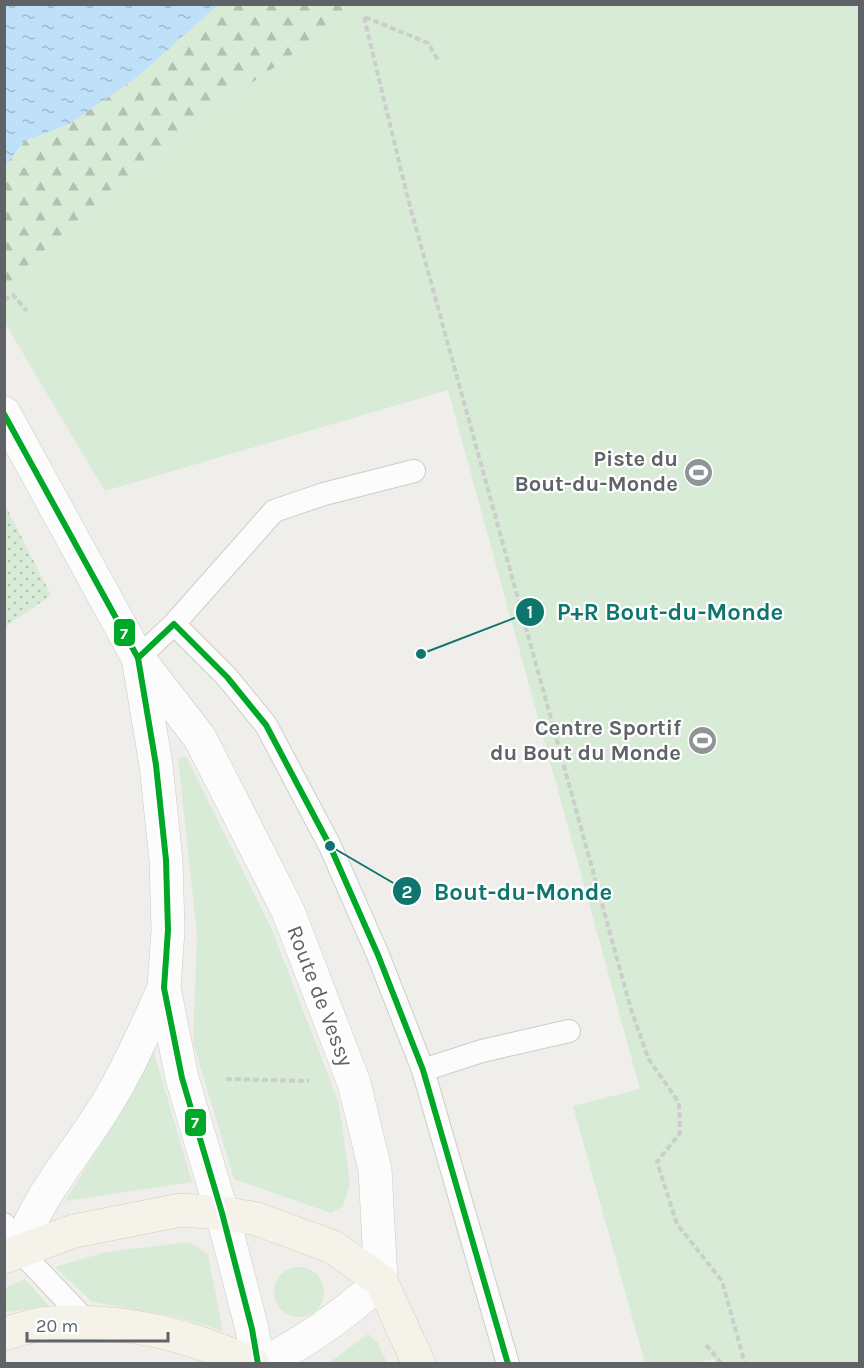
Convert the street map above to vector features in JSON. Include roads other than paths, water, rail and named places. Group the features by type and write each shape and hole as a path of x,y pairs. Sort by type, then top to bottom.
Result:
{"main road":[{"path":"9,1244 181,1210 222,1213 257,1219 333,1247 381,1281"},
{"name":"Route de Vessy","path":"381,1281 419,1364"},
{"path":"4,1334 47,1323 124,1323 219,1348 258,1364"}],"street":[{"name":"Route de Vessy","path":"4,413 138,658 200,738 288,911 354,1083 375,1169 381,1281"},
{"name":"Route de Vessy","path":"138,658 156,765 166,860 168,930 164,988 182,1078 222,1213 252,1329 258,1364"},
{"name":"Route de Vessy","path":"9,1244 30,1217 122,1078 164,988"},
{"path":"258,1364 294,1348 345,1314 381,1281"}],"lane":[{"path":"138,658 174,624 274,511 324,494 414,471"},
{"path":"174,624 227,677 266,725 300,784 378,955 423,1070 508,1364"},
{"path":"423,1070 482,1052 569,1031"},
{"path":"9,1244 89,1324"}],"water":[{"path":"5,4 218,5 136,78 69,124 25,141 5,165"}],"place":[{"name":"Piste du Bout-du-Monde","path":"699,472"},
{"name":"P+R Bout-du-Monde","path":"421,654"},
{"name":"Centre Sportif du Bout du Monde","path":"702,741"},
{"name":"Bout-du-Monde","path":"330,846"}]}
